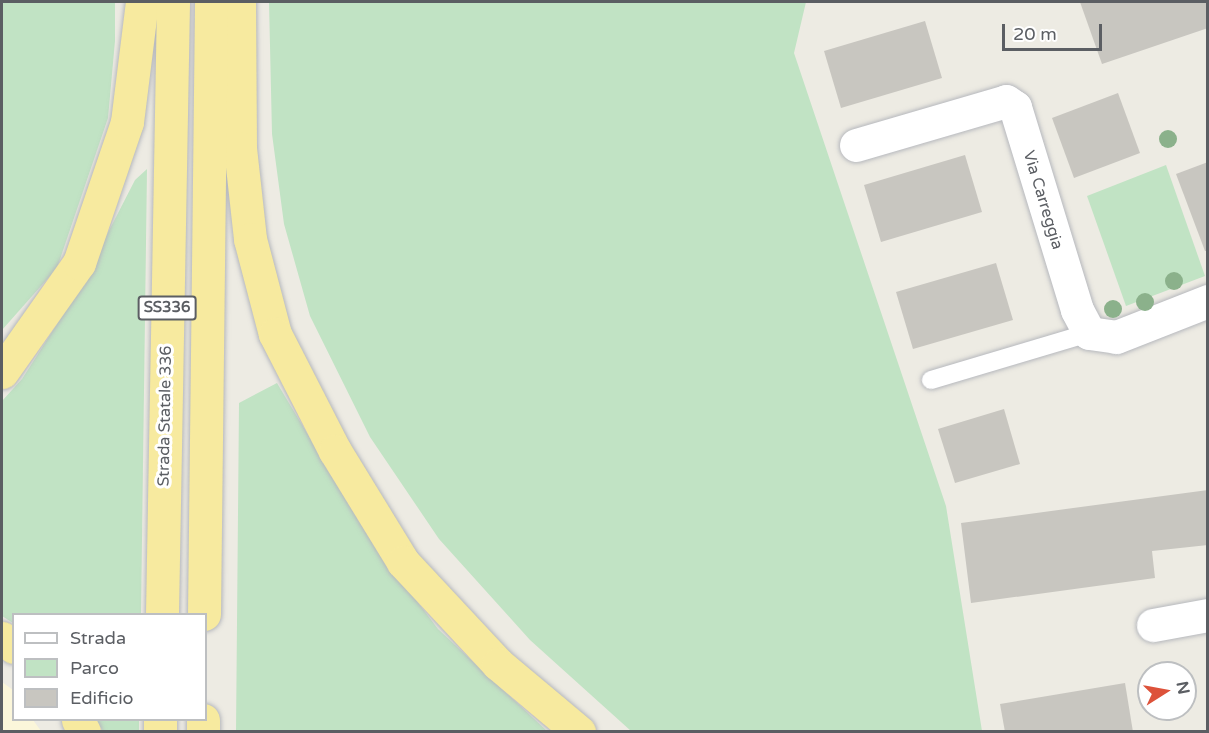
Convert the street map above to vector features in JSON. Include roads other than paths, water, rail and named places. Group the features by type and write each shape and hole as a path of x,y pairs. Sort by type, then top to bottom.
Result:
{"highway":[{"path":"2,372 83,253 127,122 142,2"},
{"name":"Strada Statale 336","path":"162,613 173,2"},
{"name":"SS336","path":"204,613 211,2"},
{"path":"239,2 245,194 250,239 275,334 335,451 404,562 498,664 579,732"}],"street":[{"name":"Via Carreggia","path":"856,145 996,100 1015,107 1077,310 1089,333"},
{"path":"1089,333 1116,337 1208,301"},
{"path":"1153,625 1208,615"}],"lane":[{"path":"931,380 1089,333"}]}
